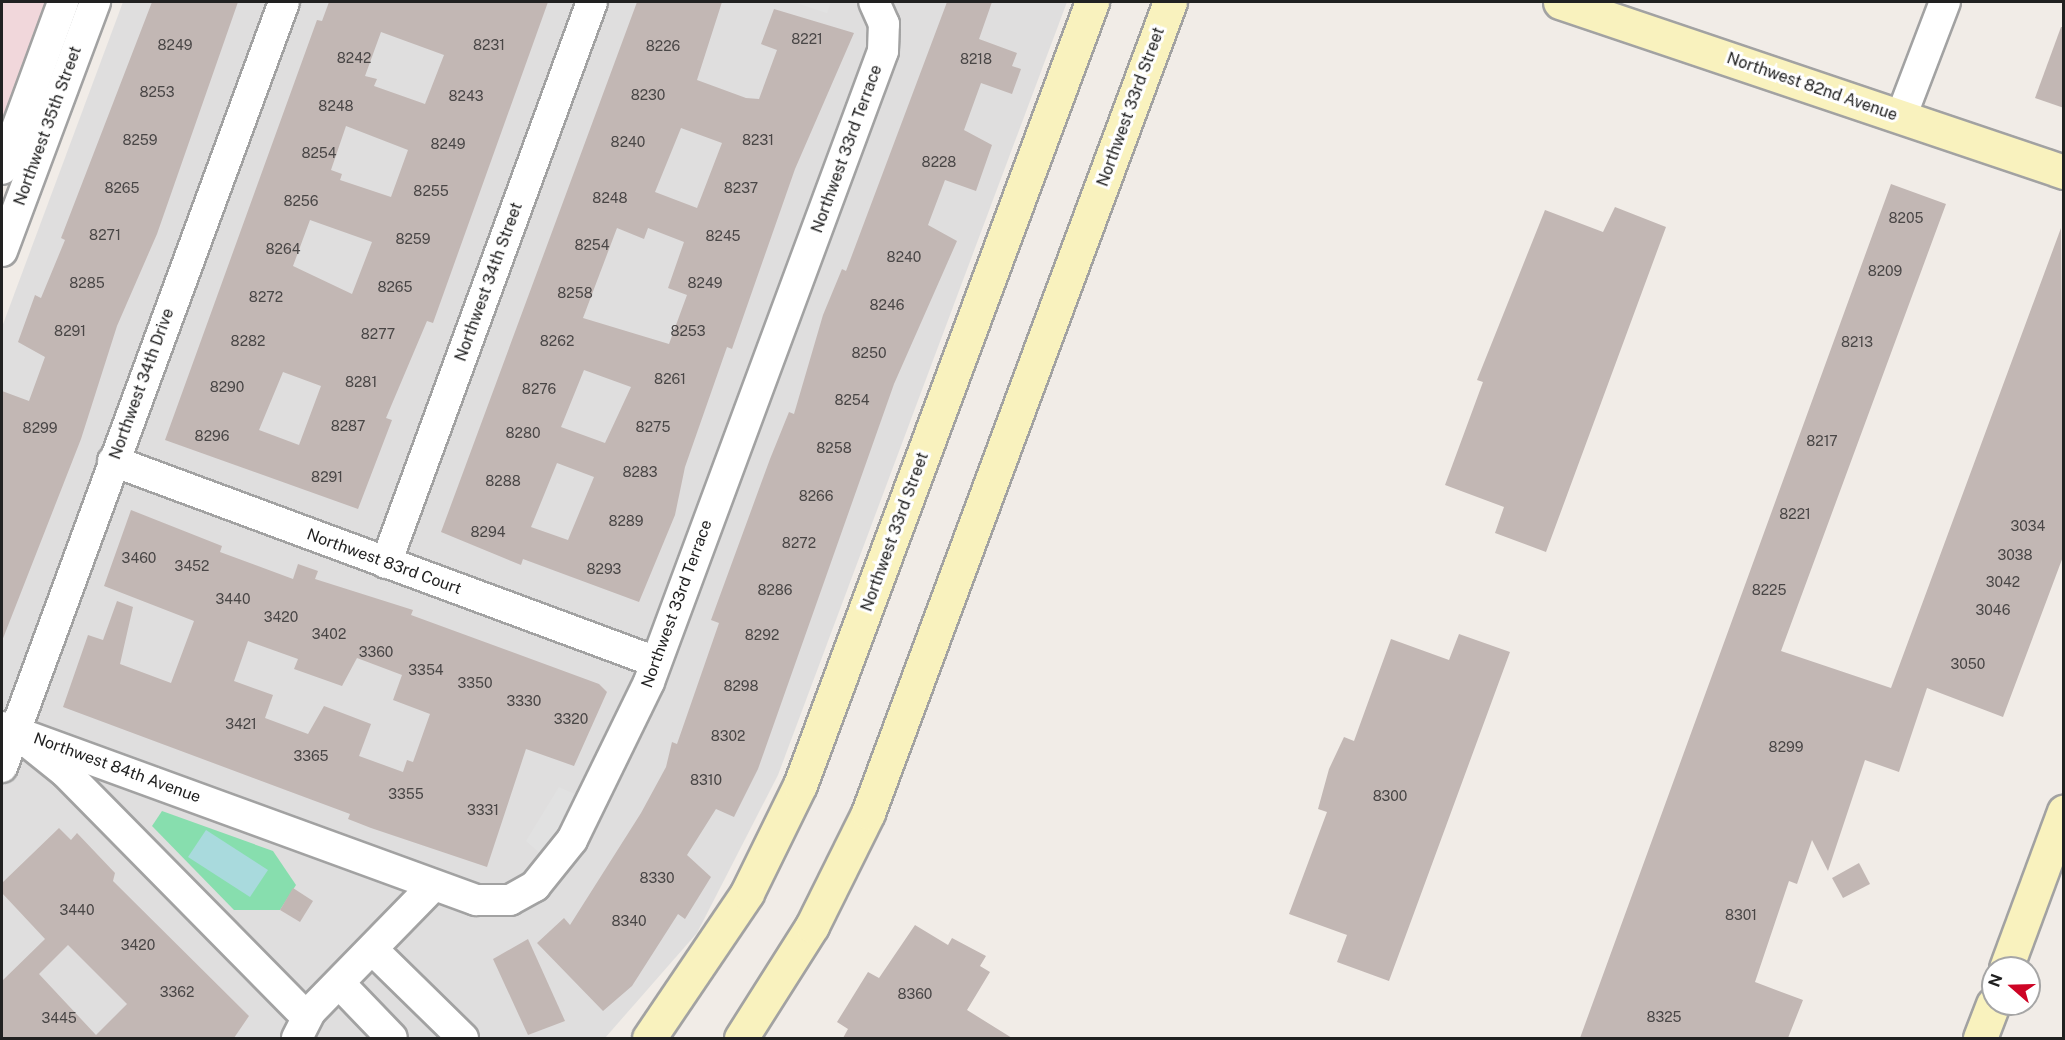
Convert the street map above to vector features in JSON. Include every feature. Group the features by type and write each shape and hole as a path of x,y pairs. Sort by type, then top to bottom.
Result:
{"street":[{"name":"Northwest 35th Street","path":"2,169 63,2"},
{"name":"Northwest 35th Street","path":"2,251 95,2"},
{"name":"Northwest 34th Drive","path":"2,767 8,730 113,461 284,2"},
{"name":"Northwest 34th Street","path":"386,563 592,2"},
{"name":"Northwest 33rd Street","path":"649,1038 747,893 800,785 1092,2"},
{"name":"Northwest 33rd Street","path":"741,1038 812,926 868,813 1170,2"},
{"name":"Northwest 82nd Avenue","path":"1560,2 2064,172"},
{"path":"1902,117 1945,2"},
{"name":"Northwest 33rd Terrace","path":"433,886 476,900 503,902 541,879 572,840 603,783 656,662 884,51 877,6"},
{"name":"Northwest 83rd Court","path":"113,461 656,662"},
{"name":"Northwest 84th Avenue","path":"8,730 433,886"},
{"name":"Northwest 84th Avenue","path":"8,730 65,772 302,1028"},
{"path":"2010,956 2064,811"},
{"path":"302,1028 339,983 433,886"},
{"path":"373,950 463,1038"},
{"path":"339,983 392,1038"},
{"path":"1980,1038 1988,1016"}],"shaded area":[{"path":"2,2 54,2 2,144"},
{"path":"123,2 1067,2 778,775 697,933 605,1038 2,1038 2,327"},
{"path":"794,2 831,2 827,13"},
{"path":"559,787 579,796 542,855 526,841"}],"green space":[{"path":"162,811 273,851 296,885 280,910 234,910 152,826"}],"water":[{"path":"206,830 268,870 250,897 188,857"}],"building":[{"path":"152,2 238,2 157,234 117,326 81,439 2,641 2,391 29,401 45,357 18,342 35,295 41,298 65,240 61,238"},
{"path":"329,2 548,2 433,323 427,321 386,418 392,420 358,509 165,440 317,20 322,21","holes":["381,32 444,55 425,104 374,86 377,79 365,76","346,126 408,150 391,197 340,180 342,174 331,170","310,220 372,242 352,294 293,266","283,372 321,386 299,445 259,430"]},
{"path":"637,2 722,2 697,80 746,98 759,99 777,50 761,44 774,9 854,33 795,169 732,349 727,347 685,467 675,515 639,602 523,559 521,565 441,532","holes":["681,128 722,143 697,208 655,192","617,228 644,239 648,228 684,242 668,288 687,295 669,344 583,318","584,370 631,387 605,443 561,427","557,463 594,477 568,540 531,527"]},
{"path":"947,2 992,2 979,39 1017,53 1012,66 1021,69 1012,94 981,83 964,130 992,145 976,191 945,180 928,225 957,241 894,384 758,769 734,817 716,809 687,855 711,877 685,919 678,914 632,986 603,1011 537,943 564,918 570,925 641,813 666,767 672,742 677,744 719,623 711,620 770,459 789,412 794,414 823,315 842,269 846,271"},
{"path":"2061,27 2064,27 2064,108 2035,98"},
{"path":"1891,184 1946,204 1781,651 1891,688 2061,228 2064,554 2003,717 1927,688 1899,772 1865,760 1828,871 1812,840 1797,884 1789,881 1755,982 1803,1000 1788,1038 1580,1038"},
{"path":"1615,207 1666,227 1546,552 1495,533 1504,507 1445,485 1483,382 1477,380 1545,210 1603,232"},
{"path":"131,510 222,546 220,552 293,579 298,564 318,571 315,579 413,610 411,615 599,684 607,692 574,766 526,749 487,867 371,828 348,819 350,814 63,707 88,635 103,640 117,601 133,607 120,664 171,683 194,621 104,586","holes":["248,641 298,659 294,669 342,686 357,658 402,675 393,700 430,714 413,762 407,760 403,772 359,756 371,724 324,706 308,734 265,718 273,695 234,681"]},
{"path":"1459,634 1510,652 1389,981 1337,962 1347,935 1289,914 1327,812 1318,809 1329,769 1344,737 1354,741 1391,639 1449,660"},
{"path":"59,828 71,840 77,833 115,873 113,881 249,1016 234,1038 2,1038 2,981 45,939 2,893 2,883","holes":["68,945 127,1004 96,1035 39,974"]},
{"path":"1859,863 1870,884 1843,898 1832,878"},
{"path":"293,888 313,901 300,922 280,910"},
{"path":"915,925 948,945 952,938 986,956 980,966 990,972 967,1010 1012,1038 843,1038 848,1029 837,1022 868,972 879,978"},
{"path":"528,939 565,1021 528,1035 493,959"}]}
